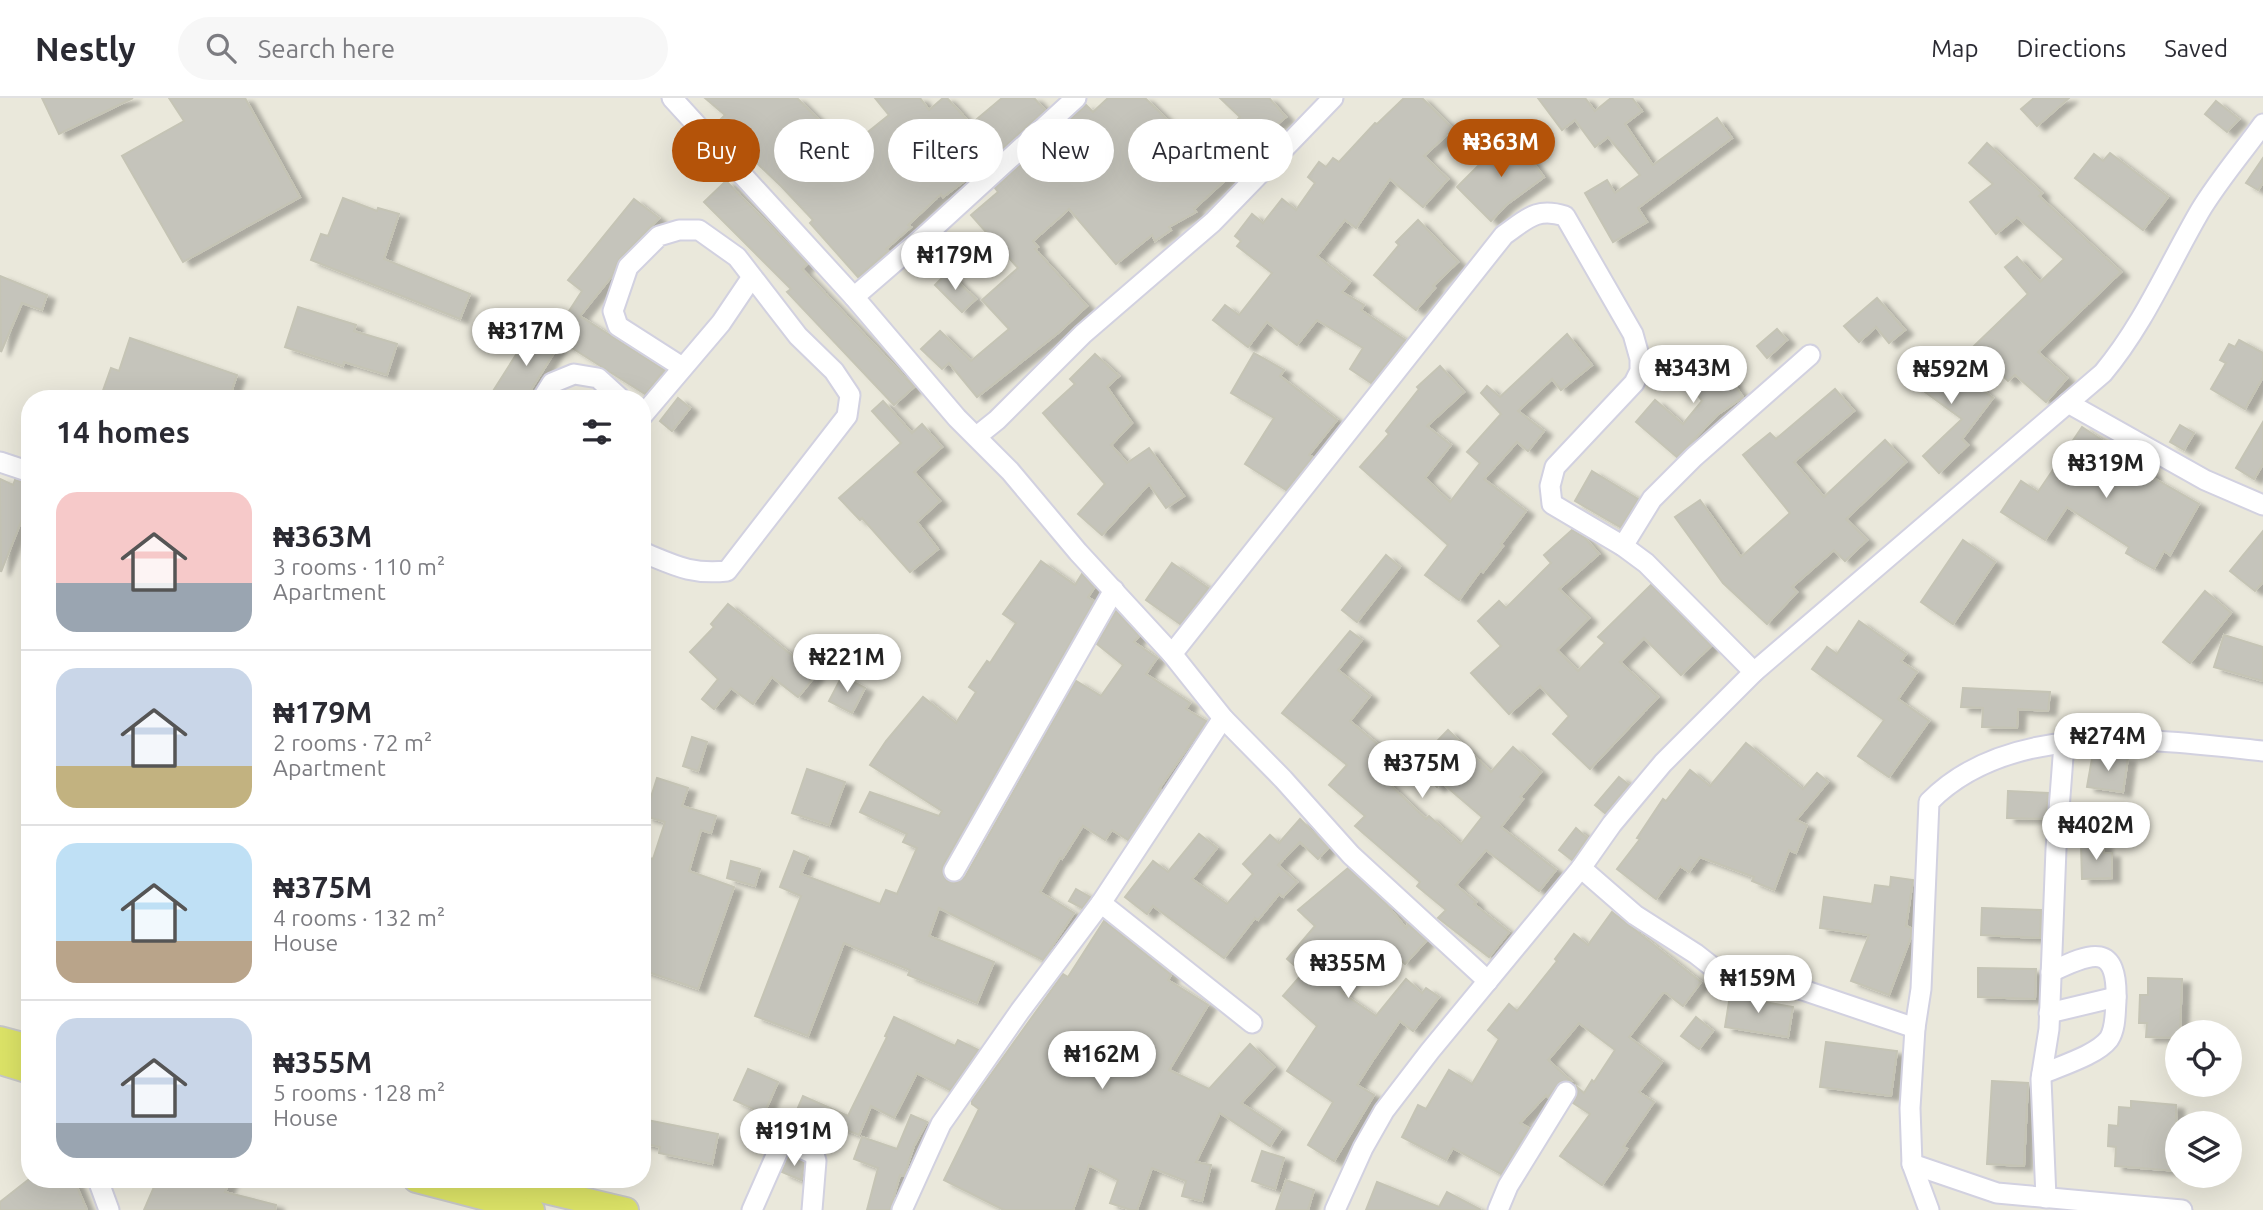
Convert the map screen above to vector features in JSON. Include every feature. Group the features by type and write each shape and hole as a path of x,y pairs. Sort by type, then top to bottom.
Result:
{"main road":[{"path":"0,1039 21,1045"},
{"path":"0,1062 21,1068"},
{"path":"447,1188 532,1210"},
{"path":"533,1188 625,1210"}],"street":[{"path":"672,98 854,297 921,378 977,436 1172,654 1223,718 1283,779 1351,855 1488,981"},
{"path":"854,297 1076,98"},
{"path":"977,436 998,420 1083,334 1213,222 1333,98"},
{"path":"1335,1210 1384,1111 1663,763 1754,672 2103,373 2124,348 2151,305 2201,210 2263,124"},
{"path":"1172,654 1504,236 1535,213 1551,212 1565,216 1633,334 1640,359 1640,371 1634,383 1555,467 1550,486 1552,504 1623,546 1646,563 1754,672"},
{"path":"651,556 687,571 727,571 847,416 850,395 834,371 797,336 737,257 699,230 679,230 659,236 628,267 612,311 618,326 682,367"},
{"path":"651,405 721,323 752,277"},
{"path":"1623,546 1652,499 1694,457 1810,355"},
{"path":"548,390 552,383 574,374 598,378 611,390"},
{"path":"2068,403 2204,480 2263,505"},
{"path":"0,462 21,469"},
{"path":"954,872 1114,590"},
{"path":"902,1210 941,1124 1020,1011 1101,903 1223,718"},
{"path":"1929,1210 1912,1164 1910,1108 1915,1028 1921,989 1929,802 1946,785 1978,768 2028,748 2130,740 2263,751"},
{"path":"2056,1202 2040,1096 2049,1013 2056,849 2064,744"},
{"path":"1581,868 1635,915 1719,972 1747,975 1806,991 1915,1028"},
{"path":"1101,903 1252,1023"},
{"path":"2042,1074 2095,1050 2109,1038 2115,1024 2116,978 2111,965 2099,957 2082,957 2051,972"},
{"path":"2049,1013 2116,997"},
{"path":"1498,1210 1508,1186 1566,1092"},
{"path":"752,1210 778,1151 783,1144 790,1143 814,1154 816,1161 811,1210"},
{"path":"1912,1164 1997,1193 2056,1202 2182,1210"},
{"path":"101,1188 109,1210"}],"building":[{"path":"42,98 133,98 59,134"},
{"path":"169,98 245,98 300,197 183,262 122,156 184,121"},
{"path":"705,98 797,98 818,119 774,119 774,179 760,166 760,119 721,119 725,115"},
{"path":"875,98 920,98 929,110 943,98 947,98 966,119 888,119 888,182 963,182 943,197 941,194 908,225 911,227 886,249 888,251 858,277 810,223 813,220 777,182 874,182 874,127 889,115"},
{"path":"1002,98 1034,98 1045,110 1035,119 1017,119 1017,135 1003,148 1003,119 977,119"},
{"path":"1108,98 1145,98 1167,119 1128,119 1128,182 1223,182 1194,209 1196,212 1169,227 1171,230 1155,241 1152,235 1116,264 1069,209 1033,241 1038,247 1035,249 1087,306 1058,333 977,397 949,363 942,369 921,349 940,331 971,361 1009,329 982,300 1018,268 971,215 998,192 995,188 1017,168 1017,182 1114,182 1114,119 1071,119 1086,105 1093,112"},
{"path":"1220,98 1269,98 1286,117 1238,119 1240,117"},
{"path":"1404,98 1422,98 1453,129 1424,156 1448,179 1423,207 1390,179 1356,228 1345,220 1317,256 1350,282 1342,292 1364,305 1361,310 1405,340 1371,383 1350,369 1363,348 1317,320 1297,345 1267,322 1248,347 1213,320 1225,305 1239,315 1272,273 1237,246 1241,241 1235,236 1252,214 1263,223 1282,199 1296,210 1315,183 1308,177 1319,162 1326,167 1333,158 1339,162 1375,123"},
{"path":"1538,98 1585,98 1595,111 1611,98 1632,98 1642,111 1625,124 1653,165 1717,118 1732,138 1638,208 1647,222 1613,242 1585,193 1607,180 1615,193 1640,175 1608,137 1595,147 1575,120 1562,130"},
{"path":"2034,98 2069,98 2037,126 2021,109"},
{"path":"2216,101 2239,119 2227,132 2205,114"},
{"path":"1513,136 1544,177 1506,205 1491,221 1457,187 1481,163 1479,162"},
{"path":"1987,143 2042,193 2039,196 2121,272 2038,352 2067,378 2046,402 2015,375 2008,381 1974,346 2028,294 2005,267 2017,257 2040,282 2064,259 2017,217 1996,234 1970,202 1993,184 1969,163"},
{"path":"2110,153 2168,197 2143,230 2075,178 2094,154 2103,161"},
{"path":"2263,158 2263,183 2258,190 2246,183"},
{"path":"727,182 807,264 802,269 914,387 894,405 787,292 791,289 704,202"},
{"path":"343,198 377,211 378,208 399,214 384,259 470,294 460,319 311,260 321,234 328,236"},
{"path":"634,199 659,218 619,259 612,276 580,316 664,370 648,390 639,390 553,336 582,291 568,280"},
{"path":"1418,220 1458,262 1433,286 1435,288 1416,310 1374,275 1399,245 1396,242"},
{"path":"948,272 976,299 962,312 935,285"},
{"path":"0,276 47,295 42,310 22,303 1,352"},
{"path":"1877,298 1905,330 1889,343 1876,327 1859,342 1844,326"},
{"path":"298,307 356,325 354,331 397,344 387,375 344,362 343,366 285,347"},
{"path":"533,328 559,345 531,390 494,390"},
{"path":"1777,329 1787,340 1767,358 1757,346"},
{"path":"1567,334 1592,365 1561,390 1552,379 1518,411 1544,431 1528,451 1517,442 1484,479 1526,511 1501,544 1503,546 1459,600 1425,575 1448,545 1360,467 1389,434 1386,431 1419,389 1417,387 1440,366 1464,392 1427,426 1451,445 1425,478 1450,502 1480,463 1467,452 1501,414 1481,393 1487,386 1500,397"},
{"path":"130,338 237,375 232,390 103,390 111,368 119,371"},
{"path":"2239,340 2263,353 2263,377 2245,409 2211,389 2226,363 2220,360 2229,344 2235,347"},
{"path":"1710,349 1743,397 1717,415 1677,457 1636,422 1655,400 1683,424 1702,401 1680,370"},
{"path":"1254,353 1284,370 1280,376 1337,420 1309,455 1313,457 1286,490 1245,464 1274,418 1231,393"},
{"path":"1931,353 1993,398 1962,439 1968,445 1939,473 1923,456 1962,419 1910,381"},
{"path":"1095,354 1119,376 1107,387 1132,423 1111,445 1127,463 1149,448 1184,496 1166,508 1149,484 1102,535 1078,514 1105,484 1043,413 1075,384 1070,379"},
{"path":"1835,389 1854,411 1794,462 1824,497 1885,440 1906,462 1846,519 1867,540 1845,561 1834,550 1792,587 1797,592 1767,624 1723,583 1675,517 1700,500 1741,557 1790,513 1743,455 1770,433 1776,439"},
{"path":"678,398 690,408 672,431 660,421"},
{"path":"883,401 912,433 922,424 942,447 914,472 940,501 917,522 938,549 910,572 862,518 860,520 839,498 901,443 872,411"},
{"path":"2263,422 2263,464 2254,479 2236,468"},
{"path":"2180,425 2194,433 2184,450 2170,442"},
{"path":"2082,427 2154,474 2152,477 2199,504 2170,555 2164,551 2154,569 2126,553 2129,547 2067,507 2045,540 2001,512 2021,481 2038,492"},
{"path":"1592,471 1638,499 1620,527 1575,501"},
{"path":"0,479 13,485 15,480 21,482 21,522 1,572"},
{"path":"1572,530 1585,538 1599,554 1559,589 1589,618 1557,650 1578,671 1605,643 1598,637 1651,585 1711,646 1681,675 1644,638 1620,662 1658,697 1590,769 1553,734 1569,716 1540,686 1509,714 1471,673 1501,646 1478,621 1499,601 1506,608 1551,563 1544,555"},
{"path":"2263,531 2263,582 2255,591 2230,571"},
{"path":"1963,540 1995,562 1953,624 1921,602"},
{"path":"1386,555 1400,567 1357,622 1342,610"},
{"path":"1041,561 1075,585 1082,574 1094,588 1088,597 1094,601 943,865 942,872 947,881 955,883 965,877 1076,681 1101,696 1123,665 1097,644 1116,611 1139,636 1134,642 1157,658 1146,674 1190,703 1186,709 1206,721 1128,840 1112,830 1105,840 1083,826 1062,859 1060,858 1040,892 1074,913 1043,960 939,908 929,936 994,962 977,1003 908,975 910,970 844,943 808,1036 755,1016 801,896 780,887 794,851 808,857 801,874 880,904 886,890 897,894 917,848 903,842 907,834 860,812 870,792 939,816 942,811 870,765 886,741 923,697 956,723 976,692 969,687 987,661 990,663 1016,623 1003,614"},
{"path":"1172,563 1208,588 1180,624 1146,600"},
{"path":"2205,591 2231,613 2190,663 2163,642"},
{"path":"728,604 799,661 819,637 831,647 811,671 816,675 798,697 772,677 753,704 731,688 714,709 702,699 718,679 690,652 714,627 711,624"},
{"path":"1859,621 1906,654 1901,661 1917,672 1898,699 1929,721 1889,777 1858,756 1884,720 1812,669 1827,647 1837,654"},
{"path":"1350,631 1362,640 1338,670 1370,696 1350,721 1394,758 1380,775 1426,819 1429,816 1461,844 1482,817 1441,782 1437,787 1414,765 1448,730 1491,772 1513,747 1541,772 1520,797 1523,799 1501,827 1556,870 1539,891 1486,850 1456,885 1476,902 1474,904 1509,932 1489,957 1438,918 1446,910 1417,886 1420,882 1355,826 1365,816 1329,785 1347,765 1282,713"},
{"path":"2224,635 2263,647 2263,681 2214,667"},
{"path":"842,676 865,688 852,713 829,701"},
{"path":"1963,688 2050,692 2048,711 2018,709 2017,728 1982,727 1983,708 1961,707"},
{"path":"692,737 707,742 698,771 683,766"},
{"path":"1746,743 1803,789 1817,773 1828,782 1796,820 1807,825 1796,853 1789,850 1774,890 1752,881 1754,877 1700,857 1689,872 1680,866 1656,899 1617,869 1640,839 1637,838 1663,799 1666,801 1690,770 1710,786"},
{"path":"2093,753 2128,758 2123,792 2087,787"},
{"path":"807,769 845,782 829,825 792,813"},
{"path":"1619,777 1629,785 1605,813 1595,805"},
{"path":"657,778 688,788 682,806 716,816 711,833 701,830 689,871 734,887 698,989 651,973 651,858 665,822 651,818 651,797"},
{"path":"2008,791 2048,793 2046,819 2007,818"},
{"path":"1300,819 1328,848 1318,859 1300,842 1278,865 1297,882 1283,897 1279,894 1258,920 1255,918 1224,958 1153,906 1147,914 1125,897 1153,861 1168,872 1199,834 1217,848 1192,879 1227,904 1253,874 1243,864 1270,835 1279,843"},
{"path":"1576,828 1587,838 1572,860 1559,850"},
{"path":"2104,843 2104,853 2112,853 2112,878 2082,879 2081,844"},
{"path":"731,861 760,869 755,886 727,878"},
{"path":"1348,868 1385,903 1406,928 1408,924 1426,941 1405,964 1381,942 1349,975 1353,978 1341,992 1376,1016 1406,979 1422,993 1426,988 1439,997 1413,1031 1400,1021 1373,1060 1357,1085 1374,1095 1334,1161 1308,1145 1333,1102 1287,1071 1317,1026 1283,996 1303,973 1287,959 1315,926 1298,910"},
{"path":"1891,877 1913,880 1906,926 1911,928 1911,937 1889,995 1851,981 1869,935 1820,928 1824,897 1872,904 1875,885 1890,887"},
{"path":"1076,889 1090,897 1082,908 1069,901"},
{"path":"1982,908 2041,910 2040,938 1981,935"},
{"path":"1612,912 1701,982 1683,1006 1663,993 1629,1037 1662,1062 1639,1092 1654,1102 1623,1147 1627,1149 1602,1185 1560,1156 1590,1114 1573,1103 1578,1093 1577,1087 1584,1093 1615,1050 1579,1023 1548,1060 1571,1081 1560,1082 1520,1123 1529,1128 1501,1174 1453,1148 1446,1160 1402,1137 1418,1105 1426,1109 1449,1070 1472,1084 1499,1039 1488,1030 1509,1004 1517,1011 1557,961 1555,959 1574,934 1588,945"},
{"path":"1104,921 1171,975 1168,980 1208,1005 1169,1070 1209,1089 1250,1044 1274,1067 1241,1103 1281,1129 1270,1146 1220,1113 1196,1162 1211,1165 1202,1201 1182,1196 1186,1181 1152,1168 1137,1210 1131,1210 1110,1203 1118,1180 1089,1165 1073,1210 1004,1210 944,1180 979,1109 972,1101 1063,974 1068,977"},
{"path":"1978,968 2036,969 2035,999 1978,997"},
{"path":"2148,978 2182,979 2180,1020 2165,1020 2165,1038 2146,1037 2147,1023 2139,1023 2140,995 2148,995"},
{"path":"1731,989 1749,992 1747,999 1793,1007 1788,1037 1725,1027"},
{"path":"894,1017 955,1046 958,1040 978,1050 950,1090 917,1073 894,1118 871,1106 859,1135 829,1123 821,1141 789,1131 776,1134 768,1144 759,1140 768,1121 788,1131 803,1096 848,1116"},
{"path":"1696,1017 1713,1031 1699,1049 1681,1036"},
{"path":"1826,1042 1897,1051 1891,1096 1820,1087"},
{"path":"748,1069 778,1082 764,1114 734,1100"},
{"path":"1992,1081 2028,1083 2024,1166 1987,1164"},
{"path":"2131,1101 2176,1105 2176,1111 2165,1111 2165,1170 2115,1166 2116,1147 2108,1146 2109,1125 2118,1126 2119,1107 2131,1108"},
{"path":"911,1115 927,1122 914,1146 904,1176 900,1175 890,1210 867,1210 878,1168 854,1159 862,1137 897,1149"},
{"path":"651,1121 718,1134 712,1164 659,1153 660,1147 651,1145"},
{"path":"1262,1151 1284,1158 1275,1189 1252,1181"},
{"path":"789,1156 804,1163 801,1180 782,1172"},
{"path":"1286,1180 1314,1190 1308,1210 1276,1210"},
{"path":"1377,1182 1439,1207 1447,1192 1481,1210 1366,1210"},
{"path":"21,1186 21,1188 77,1188 87,1210 0,1210 0,1202"},
{"path":"154,1188 227,1188 225,1192 276,1205 275,1210 144,1210"}]}
